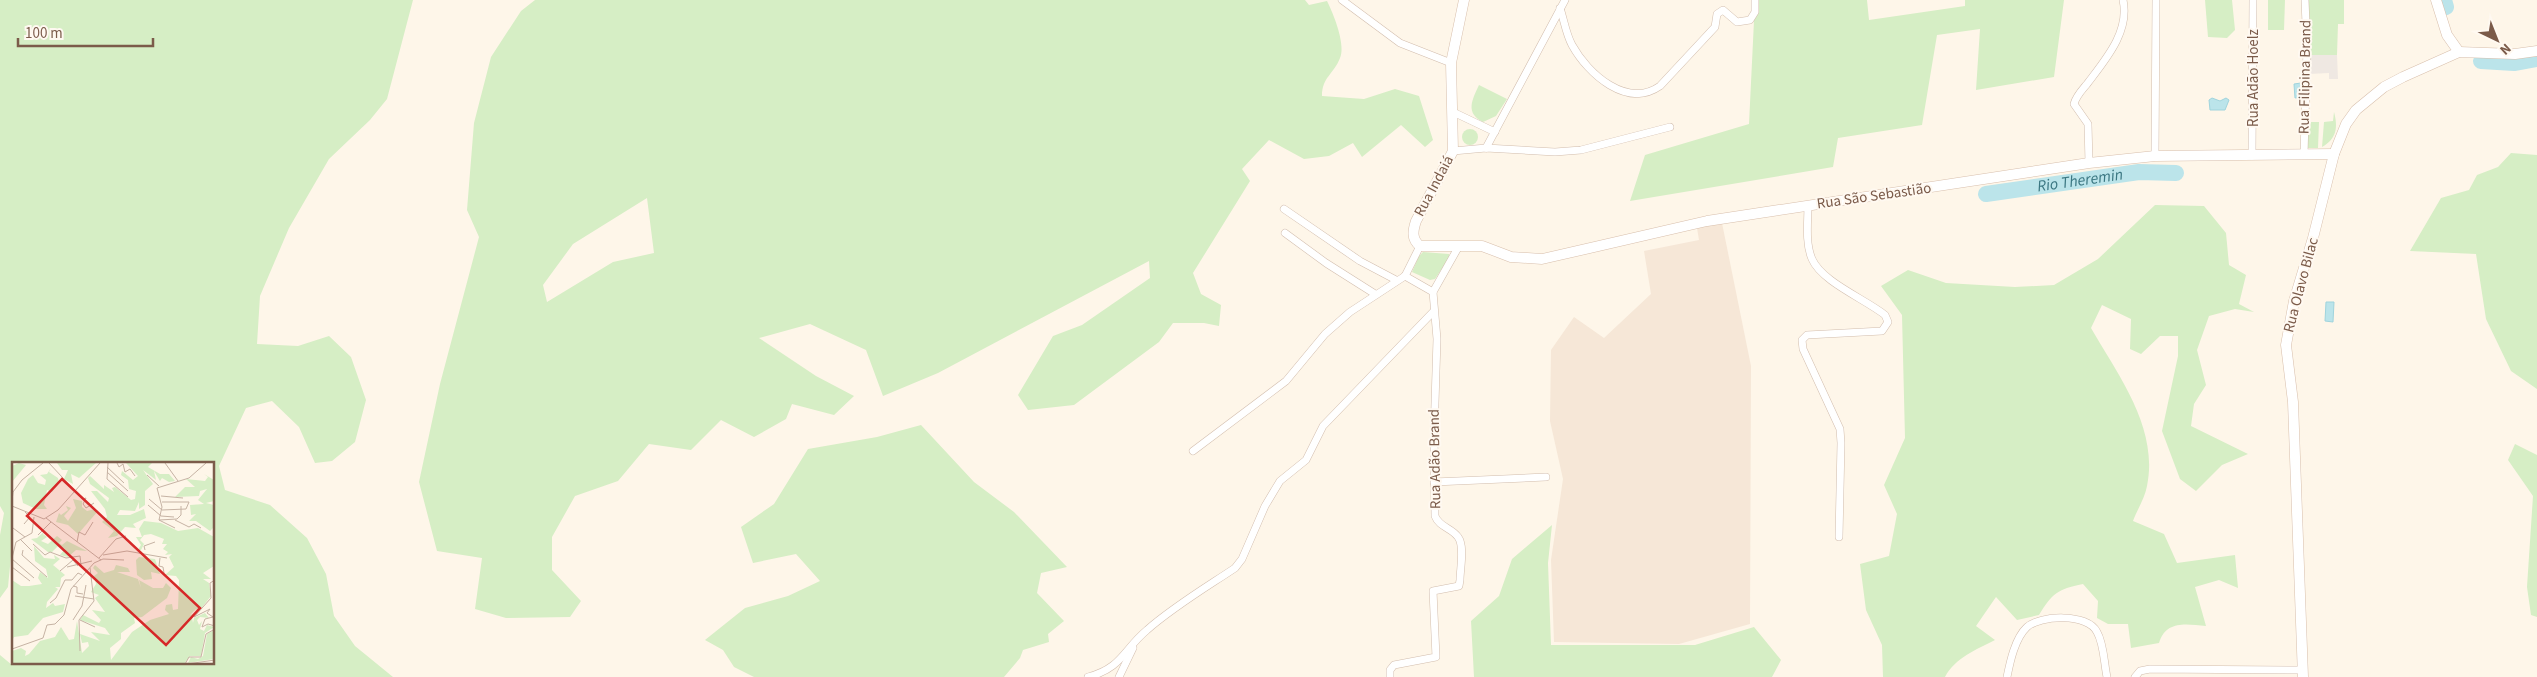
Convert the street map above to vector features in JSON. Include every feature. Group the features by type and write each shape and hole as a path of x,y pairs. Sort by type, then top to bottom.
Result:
{"street":[{"path":"1342,0 1400,43 1451,63"},
{"name":"Rua Indaiá","path":"1420,246 1414,238 1416,221 1453,151 1451,63 1464,0"},
{"path":"1486,148 1565,0"},
{"path":"1560,8 1572,44 1591,70 1615,88 1642,94 1650,93 1660,86 1715,27 1717,14 1723,10 1734,21 1742,23 1747,21 1755,12 1755,0"},
{"path":"2088,163 2088,124 2074,104 2115,45 2122,25 2123,0"},
{"path":"2155,156 2156,0"},
{"name":"Rua Adão Hoelz","path":"2252,156 2253,0"},
{"name":"Rua Filipina Brand","path":"2304,155 2305,0"},
{"path":"2436,0 2450,40 2459,52"},
{"name":"Rua Olavo Bilac","path":"2303,674 2293,402 2286,339 2294,301 2313,238 2334,154 2346,124 2356,110 2367,99 2403,77 2459,52 2515,54 2537,51"},
{"path":"1453,112 1495,132"},
{"path":"1453,151 1486,148 1555,152 1581,150 1670,127"},
{"name":"Rua São Sebastião","path":"1420,246 1482,246 1511,257 1542,259 1707,221 1808,204 2088,163 2155,156 2334,154"},
{"path":"1808,204 1808,244 1812,259 1828,278 1885,315 1888,322 1882,331 1807,335 1802,340 1803,349 1841,436 1839,537"},
{"path":"1284,209 1360,261 1396,280"},
{"path":"1285,234 1375,294"},
{"path":"1193,451 1286,381 1325,334 1375,294 1405,276 1420,246"},
{"path":"1405,276 1434,292 1459,246"},
{"name":"Rua Adão Brand","path":"1390,677 1390,670 1394,665 1436,657 1433,591 1459,586 1460,580 1460,541 1455,534 1437,521 1434,482 1436,338 1433,312 1434,292"},
{"path":"1088,677 1102,673 1119,662 1146,631 1235,568 1242,559 1265,506 1280,481 1306,460 1322,426 1433,312"},
{"path":"1434,482 1546,477"},
{"path":"2007,677 2016,647 2025,628 2038,621 2081,619 2087,621 2097,632 2107,677"},
{"path":"1119,677 1135,643"},
{"path":"2135,677 2140,671 2150,669 2303,674"}],"shaded area":[{"path":"2309,55 2337,55 2338,79 2329,79 2329,73 2309,74"},
{"path":"1722,223 1751,366 1750,624 1679,644 1554,642 1551,560 1563,479 1550,421 1551,350 1574,317 1604,338 1651,294 1644,251 1699,240 1697,228"}],"green space":[{"path":"0,0 413,0 387,99 370,120 329,159 289,228 260,296 257,344 298,346 329,336 351,357 366,400 355,442 332,461 315,463 299,427 272,401 246,408 219,466 225,490 270,505 307,538 326,574 334,616 355,646 393,677 0,677 0,655 12,665 215,664 215,462 12,462 12,546 8,587 0,598 0,535 4,513 0,506"},
{"path":"535,0 1305,0 1309,5 1327,1 1338,29 1341,52 1338,63 1324,84 1322,96 1364,99 1395,89 1419,96 1433,140 1425,147 1401,125 1362,157 1353,143 1329,156 1304,159 1269,140 1242,169 1250,181 1193,273 1201,294 1221,305 1219,326 1204,323 1173,323 1159,342 1074,405 1028,410 1018,395 1053,336 1082,325 1150,278 1149,261 938,373 883,396 866,350 810,324 759,338 816,376 854,396 834,415 792,404 786,419 754,437 721,420 691,450 649,444 618,481 575,496 552,537 552,570 581,601 570,617 506,618 475,609 482,558 437,551 419,482 440,384 479,237 467,210 474,123 491,57 521,11","holes":["647,198 654,253 613,262 547,302 543,285 573,244"]},
{"path":"1755,0 1867,0 1869,20 1965,6 1965,0 2064,0 2054,77 1976,90 1980,29 1937,35 1922,125 1838,138 1833,167 1630,201 1645,155 1749,124"},
{"path":"2205,0 2232,0 2235,30 2227,38 2208,37"},
{"path":"2268,0 2285,0 2284,30 2268,30"},
{"path":"2306,0 2344,0 2344,24 2338,24 2337,55 2309,55"},
{"path":"1479,85 1507,99 1496,116 1483,122 1474,115 1472,110 1472,101"},
{"path":"2334,112 2335,132 2331,140 2322,147 2324,122 2333,121"},
{"path":"2306,115 2309,115 2310,122 2319,122 2318,148 2305,148"},
{"path":"1470,129 1478,137 1470,145 1462,137"},
{"path":"2511,153 2537,155 2537,389 2511,371 2486,319 2476,254 2410,251 2441,198 2469,190 2477,175 2498,167"},
{"path":"2155,205 2204,206 2226,233 2229,265 2246,275 2239,304 2254,312 2235,309 2209,316 2197,350 2206,385 2194,404 2191,426 2248,454 2222,465 2196,491 2180,479 2162,431 2178,356 2178,336 2160,336 2141,354 2130,349 2131,319 2102,305 2091,328 2134,403 2147,443 2149,464 2147,486 2133,521 2164,534 2177,563 2235,555 2238,588 2219,580 2195,587 2206,626 2178,625 2166,630 2159,643 2131,648 2128,624 2108,624 2097,618 2098,601 2083,584 2061,590 2052,597 2039,615 2017,620 1996,597 1976,626 1995,640 1960,659 1945,677 1883,677 1882,645 1866,610 1860,564 1889,556 1897,514 1884,485 1905,438 1902,315 1881,286 1908,270 1946,283 2015,287 2054,285 2098,259"},
{"path":"1423,252 1449,254 1449,258 1435,279 1430,280 1412,272 1419,256"},
{"path":"921,425 974,482 1014,512 1067,567 1041,573 1037,593 1064,621 1048,634 1049,642 1023,650 1020,658 1004,677 754,677 734,667 723,650 705,640 745,608 788,596 820,581 796,554 753,563 741,527 774,504 808,449 877,437"},
{"path":"2515,444 2537,455 2537,617 2531,615 2527,587 2533,496 2508,460"},
{"path":"1552,525 1548,563 1551,645 1695,645 1754,627 1781,660 1772,677 1474,677 1471,621 1499,596 1512,559"}],"water":[{"path":"2301,83 2302,97 2295,98 2294,84"},
{"path":"2212,98 2220,101 2226,98 2229,100 2225,110 2210,110 2209,100"},
{"path":"2326,302 2334,302 2333,322 2325,321"}],"waterway":[{"path":"2444,0 2446,7"},
{"path":"2481,61 2514,63 2537,59"},
{"name":"Rio Theremin","path":"1986,194 2139,172 2176,173"}]}
